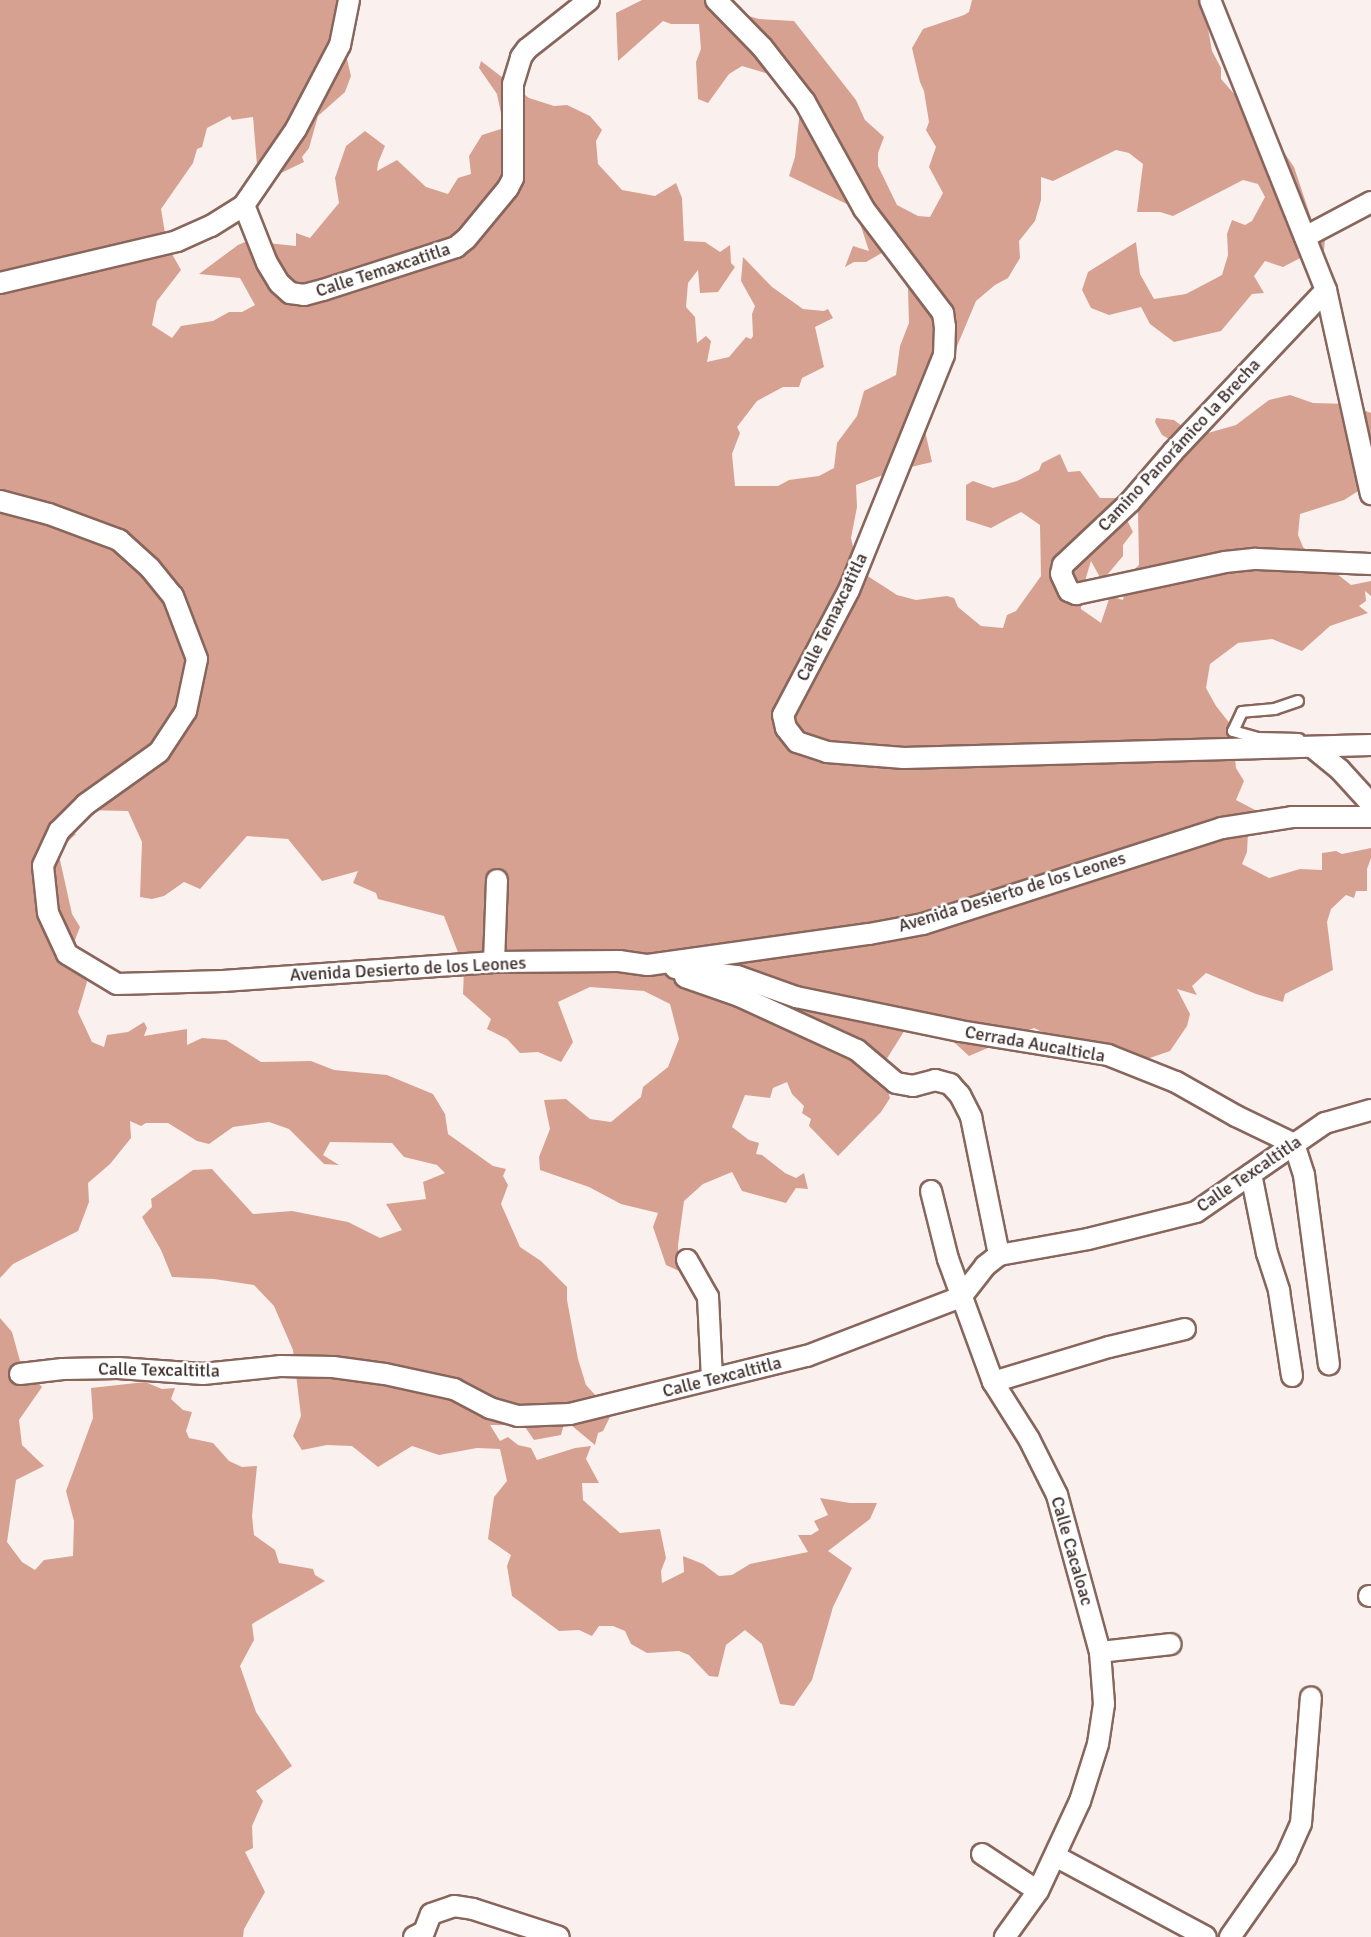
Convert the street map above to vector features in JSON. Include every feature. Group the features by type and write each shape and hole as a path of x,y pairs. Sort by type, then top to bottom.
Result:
{"street":[{"path":"0,284 177,241 212,226 244,205 296,129 340,45 349,0"},
{"name":"Calle Temaxcatitla","path":"244,205 267,264 279,283 290,293 304,295 323,290 456,247 466,239 508,188 513,178 513,84 521,57 527,49 589,0"},
{"name":"Calle Temaxcatitla","path":"716,0 762,47 805,102 864,209 943,313 945,327 944,355 849,590 783,715 786,728 797,742 827,752 904,758 1371,746"},
{"path":"1210,0 1326,290 1371,494"},
{"path":"1305,237 1371,202"},
{"name":"Camino Panorámico la Brecha","path":"1326,290 1173,452 1130,502 1062,565 1061,574 1069,591 1076,594 1236,561 1257,559 1371,564"},
{"name":"Avenida Desierto de los Leones","path":"0,501 49,513 119,540 150,568 173,596 197,659 186,711 159,752 86,804 59,831 43,866 48,913 67,954 117,984 141,985 494,962 619,961 648,965 869,934 923,924 1222,828 1292,817 1371,818"},
{"path":"1312,747 1340,770 1371,804"},
{"path":"494,962 497,880"},
{"path":"648,965 739,996 857,1050 896,1083 913,1086 935,1080 950,1084 960,1095 971,1117 999,1255 985,1266 961,1297"},
{"name":"Cerrada Aucalticla","path":"648,965 737,976 796,997 960,1031 1108,1055 1176,1082 1236,1116 1294,1144"},
{"name":"Calle Texcaltitla","path":"999,1255 1088,1239 1196,1212 1325,1123 1371,1110"},
{"path":"1294,1144 1304,1175 1329,1364"},
{"path":"1251,1174 1267,1253 1279,1291 1292,1376"},
{"name":"Calle Cacaloac","path":"931,1191 948,1259 993,1382 1029,1439 1057,1495 1100,1652 1104,1704 1098,1744 1080,1801 1038,1891 1005,1937"},
{"path":"687,1260 708,1297 712,1379"},
{"name":"Calle Texcaltitla","path":"20,1374 63,1368 118,1368 203,1374 280,1366 333,1367 385,1374 454,1389 490,1408 518,1416 570,1414 807,1356 961,1297"},
{"path":"993,1382 1109,1347 1185,1329"},
{"path":"1100,1652 1171,1644"},
{"path":"1230,1937 1286,1857 1301,1823 1311,1696"},
{"path":"982,1854 1038,1891"},
{"path":"1055,1856 1206,1937"},
{"path":"414,1937 424,1932 431,1914 454,1906 472,1909 559,1937"}],"lane":[{"path":"1298,701 1275,709 1242,712 1233,731 1258,738 1297,738 1312,747"}],"shaded area":[{"path":"0,0 356,0 341,34 351,76 345,92 318,116 309,148 302,157 304,162 281,173 257,165 253,117 232,120 230,116 207,128 202,147 197,149 193,163 161,209 167,245 181,270 157,301 152,325 172,338 181,326 213,321 229,312 242,312 255,305 240,278 199,274 238,245 254,238 267,243 296,246 296,233 310,238 339,203 335,178 346,146 365,131 385,146 377,171 397,160 426,187 448,194 458,178 471,174 469,156 482,135 504,128 497,94 479,68 481,61 529,98 554,106 567,105 590,116 602,130 596,141 598,164 622,190 655,196 676,183 682,198 684,241 705,242 720,252 730,245 731,263 735,267 718,292 700,293 698,270 688,283 686,307 695,317 697,343 706,336 711,341 707,362 729,357 746,337 751,339 753,336 752,314 755,306 741,281 743,257 772,287 803,309 824,311 828,309 833,318 815,327 824,367 802,378 799,387 783,387 757,401 737,427 740,433 732,454 735,486 778,486 789,480 819,476 834,468 837,443 857,416 864,391 896,375 900,346 909,323 908,288 887,250 866,262 854,262 845,267 853,246 869,251 855,208 789,176 795,157 800,110 789,80 742,66 729,74 708,103 698,99 696,62 701,49 699,24 671,24 663,21 618,61 616,13 642,0 732,0 741,7 745,15 759,19 794,21 856,100 865,120 884,137 878,153 878,166 897,205 918,216 930,217 943,193 929,167 936,147 926,130 929,122 924,91 912,48 923,29 964,15 969,12 972,0 1203,0 1212,51 1221,68 1221,79 1276,141 1294,167 1316,233 1325,239 1323,263 1310,253 1283,267 1265,261 1254,276 1264,293 1252,294 1221,331 1174,342 1150,324 1141,307 1109,315 1091,308 1082,290 1088,272 1136,242 1140,274 1154,299 1186,294 1222,275 1228,255 1227,234 1232,220 1245,225 1252,221 1265,197 1258,184 1243,180 1173,216 1160,212 1137,212 1143,164 1129,153 1116,150 1053,181 1041,177 1041,200 1035,221 1019,241 1020,258 1008,278 995,285 976,301 955,351 936,377 921,413 932,462 894,471 856,485 857,507 851,538 857,564 863,573 897,595 916,600 947,596 954,598 958,607 981,626 1003,628 1007,615 1016,611 1041,576 1040,525 1021,512 991,528 966,520 966,485 973,481 993,488 1017,481 1039,470 1042,463 1060,454 1068,472 1080,471 1100,498 1116,498 1105,509 1103,516 1125,516 1133,532 1123,545 1123,556 1102,581 1091,561 1081,594 1081,609 1101,623 1110,596 1123,600 1127,576 1139,565 1138,509 1164,473 1185,457 1185,448 1162,435 1155,422 1156,418 1174,420 1186,429 1201,435 1236,425 1269,400 1290,395 1313,403 1348,404 1371,413 1371,483 1344,500 1300,514 1298,535 1303,547 1351,585 1371,581 1371,596 1365,591 1366,601 1359,606 1368,613 1330,626 1302,651 1272,639 1238,643 1210,664 1206,688 1231,725 1241,727 1234,750 1236,768 1244,781 1236,800 1257,811 1248,832 1247,852 1242,864 1269,878 1300,869 1322,870 1322,853 1336,851 1342,854 1371,848 1371,858 1367,869 1367,891 1356,891 1354,898 1346,895 1331,909 1327,922 1333,970 1285,994 1283,1002 1256,994 1206,973 1192,986 1197,995 1177,989 1190,1014 1187,1026 1170,1051 1118,1069 1034,1028 969,1056 943,1032 908,1025 881,1068 890,1098 881,1112 838,1156 809,1126 811,1119 802,1113 804,1106 792,1094 787,1082 773,1088 770,1098 745,1095 732,1127 749,1140 759,1143 756,1154 762,1155 785,1173 796,1178 804,1173 808,1189 796,1188 786,1203 742,1191 732,1172 703,1184 684,1201 678,1245 679,1271 666,1265 653,1227 658,1213 621,1204 589,1187 540,1170 539,1157 550,1129 544,1100 566,1099 590,1119 611,1122 641,1097 643,1087 668,1067 679,1039 670,1004 644,991 590,987 558,1002 573,1042 561,1062 538,1052 520,1053 507,1039 487,1029 491,1019 463,994 464,968 444,916 378,899 376,893 353,883 358,871 322,881 288,839 247,836 200,889 184,882 164,896 152,899 140,897 142,842 128,811 80,810 69,832 76,834 58,851 72,914 80,927 75,940 87,982 78,1012 92,1042 104,1047 107,1035 128,1032 144,1022 147,1028 144,1036 187,1029 187,1045 202,1038 226,1040 261,1062 311,1061 334,1070 387,1075 433,1094 445,1114 448,1134 493,1166 506,1169 503,1176 508,1185 501,1204 520,1247 541,1261 567,1287 567,1300 578,1359 586,1385 612,1413 603,1431 598,1433 595,1445 565,1420 561,1435 534,1440 523,1424 514,1417 505,1425 490,1425 500,1441 508,1437 518,1445 531,1448 537,1460 575,1448 591,1446 586,1459 599,1483 582,1483 583,1500 620,1533 660,1529 666,1558 661,1571 662,1583 684,1572 683,1556 703,1564 719,1576 732,1575 750,1564 808,1552 798,1535 811,1535 819,1530 814,1521 828,1515 820,1498 850,1503 877,1503 870,1519 828,1551 852,1568 833,1607 812,1680 794,1706 780,1704 762,1644 745,1630 726,1645 718,1677 709,1676 689,1655 679,1651 647,1653 631,1644 625,1631 613,1626 599,1626 592,1636 579,1630 559,1631 512,1596 507,1566 511,1555 488,1539 494,1497 507,1481 500,1449 477,1448 439,1455 412,1446 378,1467 352,1446 327,1445 302,1450 293,1436 301,1416 293,1350 274,1306 254,1285 214,1279 172,1277 161,1250 142,1217 152,1207 151,1199 193,1170 212,1169 253,1214 292,1211 348,1222 380,1238 402,1230 386,1204 426,1199 423,1182 445,1173 437,1165 404,1157 392,1143 330,1142 323,1155 339,1165 324,1164 289,1129 269,1122 233,1127 209,1144 197,1141 168,1123 146,1123 141,1126 130,1121 131,1138 110,1164 88,1183 89,1202 78,1231 13,1264 0,1278"},
{"path":"0,1318 12,1332 20,1361 42,1387 19,1420 22,1445 44,1466 16,1480 7,1542 22,1562 35,1570 44,1560 73,1556 74,1521 66,1491 93,1418 91,1388 145,1382 162,1389 175,1388 171,1399 183,1410 192,1412 186,1431 189,1438 213,1443 229,1461 242,1467 257,1466 252,1516 254,1535 275,1550 279,1563 313,1569 315,1575 325,1581 252,1624 254,1640 240,1666 256,1712 292,1766 256,1791 263,1801 252,1826 253,1848 245,1852 265,1892 244,1929 243,1937 0,1937"}]}
